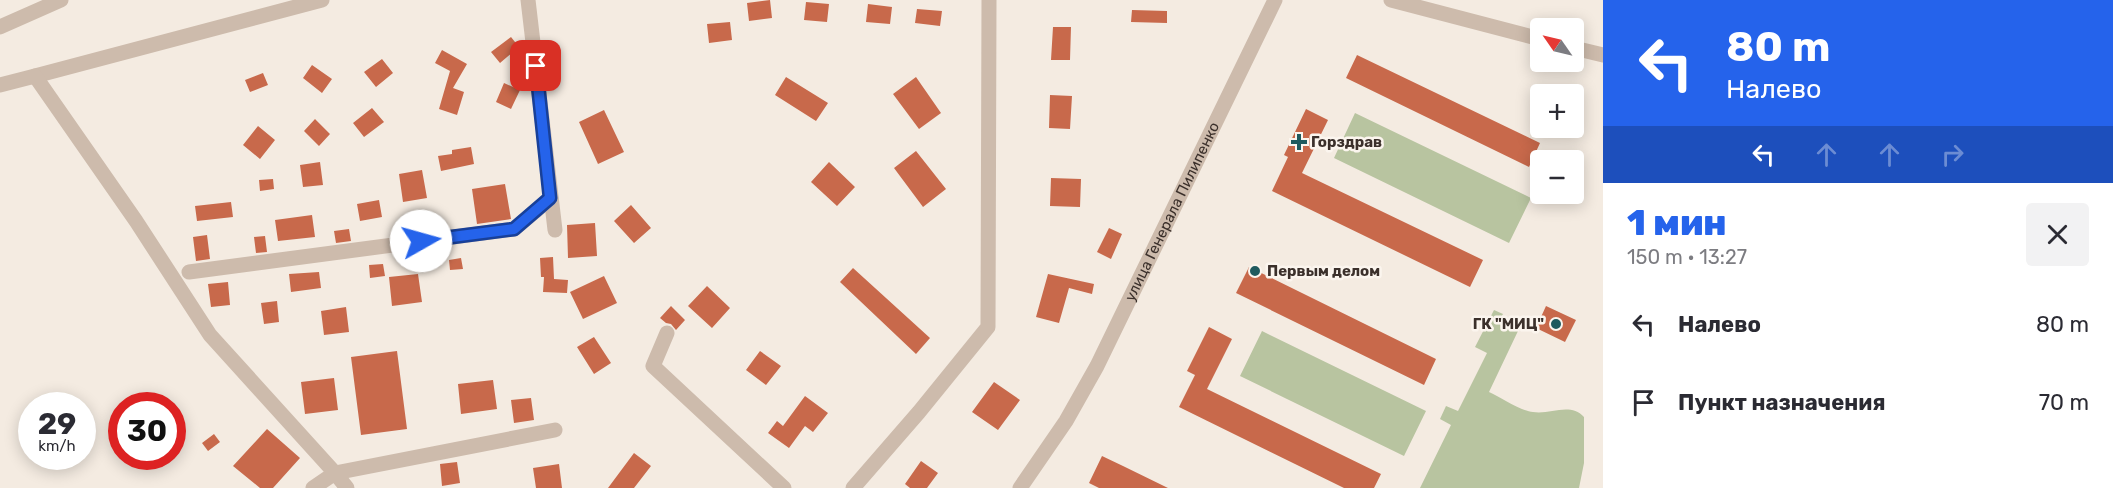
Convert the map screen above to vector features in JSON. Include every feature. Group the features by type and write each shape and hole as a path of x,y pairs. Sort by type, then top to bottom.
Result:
{"street":[{"path":"0,27 61,0"},
{"path":"0,85 322,0"},
{"path":"528,0 555,230"},
{"path":"853,488 988,327 989,0"},
{"name":"улица Генерала Пилипенко","path":"1020,488 1066,421 1097,366 1275,0"},
{"path":"1390,0 1530,36"},
{"path":"1584,51 1603,56"},
{"path":"35,76 136,221 210,335 347,488"},
{"path":"189,272 514,229 550,198"},
{"path":"667,333 653,366 784,488"},
{"path":"313,488 335,473 555,430"}],"green space":[{"path":"1355,113 1530,198 1530,200 1509,243 1334,158"},
{"path":"1494,310 1503,314 1500,319 1517,327 1518,331 1489,392 1528,411 1573,410 1584,417 1584,463 1579,488 1420,488 1451,425 1440,419 1446,406 1458,411 1487,353 1475,347"},
{"path":"1262,331 1426,411 1404,456 1240,376"}],"building":[{"path":"770,0 772,18 749,21 747,3"},
{"path":"806,2 829,4 827,22 804,20"},
{"path":"868,4 892,7 890,24 866,22"},
{"path":"917,9 942,11 940,26 915,23"},
{"path":"1132,10 1167,11 1167,23 1131,22"},
{"path":"730,22 732,40 709,43 707,24"},
{"path":"1053,27 1071,27 1070,60 1051,60"},
{"path":"511,37 519,47 500,63 491,52"},
{"path":"442,50 467,64 453,88 464,92 457,115 439,109 450,71 435,63"},
{"path":"1357,55 1540,143 1537,150 1530,150 1529,167 1346,78"},
{"path":"382,59 393,73 376,87 364,72"},
{"path":"312,65 332,79 322,93 303,78"},
{"path":"263,73 268,85 250,92 245,80"},
{"path":"786,77 828,103 816,121 775,95"},
{"path":"916,77 941,113 919,129 893,94"},
{"path":"504,83 520,90 511,109 496,102"},
{"path":"1050,95 1072,96 1070,129 1049,128"},
{"path":"372,108 384,122 364,137 353,123"},
{"path":"1306,109 1328,120 1302,173 1483,260 1470,287 1272,191 1288,157 1284,155"},
{"path":"604,110 624,152 598,164 579,122"},
{"path":"315,119 330,134 319,146 304,131"},
{"path":"258,126 275,140 260,159 243,145"},
{"path":"471,147 474,164 441,171 438,156 452,154 452,150"},
{"path":"916,151 946,189 923,207 894,168"},
{"path":"320,162 323,185 303,187 300,165"},
{"path":"829,162 855,187 837,206 811,182"},
{"path":"422,170 427,198 403,202 399,174"},
{"path":"1051,178 1081,179 1080,207 1050,206"},
{"path":"273,179 274,189 260,191 259,180"},
{"path":"505,184 511,219 477,224 472,189"},
{"path":"379,200 382,217 360,221 357,204"},
{"path":"231,202 233,217 197,221 195,206"},
{"path":"631,205 651,228 634,243 614,221"},
{"path":"312,215 315,237 278,241 275,220"},
{"path":"595,223 597,256 568,258 567,225"},
{"path":"1109,228 1122,234 1111,259 1097,252"},
{"path":"349,229 351,241 336,243 334,231"},
{"path":"207,235 210,259 196,261 193,237"},
{"path":"265,236 267,252 256,253 254,237"},
{"path":"553,257 554,279 568,280 567,293 543,292 544,277 541,277 540,258"},
{"path":"461,258 463,269 450,270 449,260"},
{"path":"383,264 385,276 370,278 369,265"},
{"path":"1249,267 1436,359 1424,385 1236,293"},
{"path":"853,268 930,338 916,354 840,282"},
{"path":"319,272 321,288 291,292 289,274"},
{"path":"418,274 422,302 392,306 389,277"},
{"path":"1048,274 1094,284 1092,294 1069,288 1059,323 1036,317"},
{"path":"604,276 617,303 583,319 570,292"},
{"path":"228,282 230,305 211,307 208,284"},
{"path":"707,286 730,308 712,328 688,306"},
{"path":"277,301 279,322 264,324 261,303"},
{"path":"671,306 685,320 676,330 660,318"},
{"name":"ГК \"МИЦ\"","path":"1546,306 1576,320 1565,342 1536,328"},
{"path":"346,307 349,332 324,335 321,311"},
{"path":"1209,327 1232,339 1207,389 1381,474 1374,488 1344,488 1179,407 1195,375 1187,371"},
{"path":"594,337 611,363 594,374 577,347"},
{"path":"397,351 407,429 361,435 351,357"},
{"path":"760,351 781,366 766,385 746,370"},
{"path":"334,378 338,410 305,414 301,382"},
{"path":"493,380 497,409 461,414 458,384"},
{"path":"994,382 1020,400 998,430 972,412"},
{"path":"805,396 828,413 813,432 805,426 789,448 768,433 777,421 783,426"},
{"path":"531,398 534,420 514,423 511,400"},
{"path":"267,429 300,458 273,488 260,488 233,466"},
{"path":"214,434 220,442 208,451 202,443"},
{"path":"634,453 651,466 634,488 608,488"},
{"path":"1102,456 1168,488 1099,488 1089,483"},
{"path":"921,461 938,473 927,488 910,488 905,484"},
{"path":"457,462 460,483 442,486 440,464"},
{"path":"559,464 562,488 536,488 533,468"}],"place":[{"name":"Горздрав","path":"1299,142"},
{"name":"Первым делом","path":"1255,271"},
{"name":"ГК \"МИЦ\"","path":"1556,324"}],"route":[{"path":"421,241 514,229 550,198 536,66"}]}
